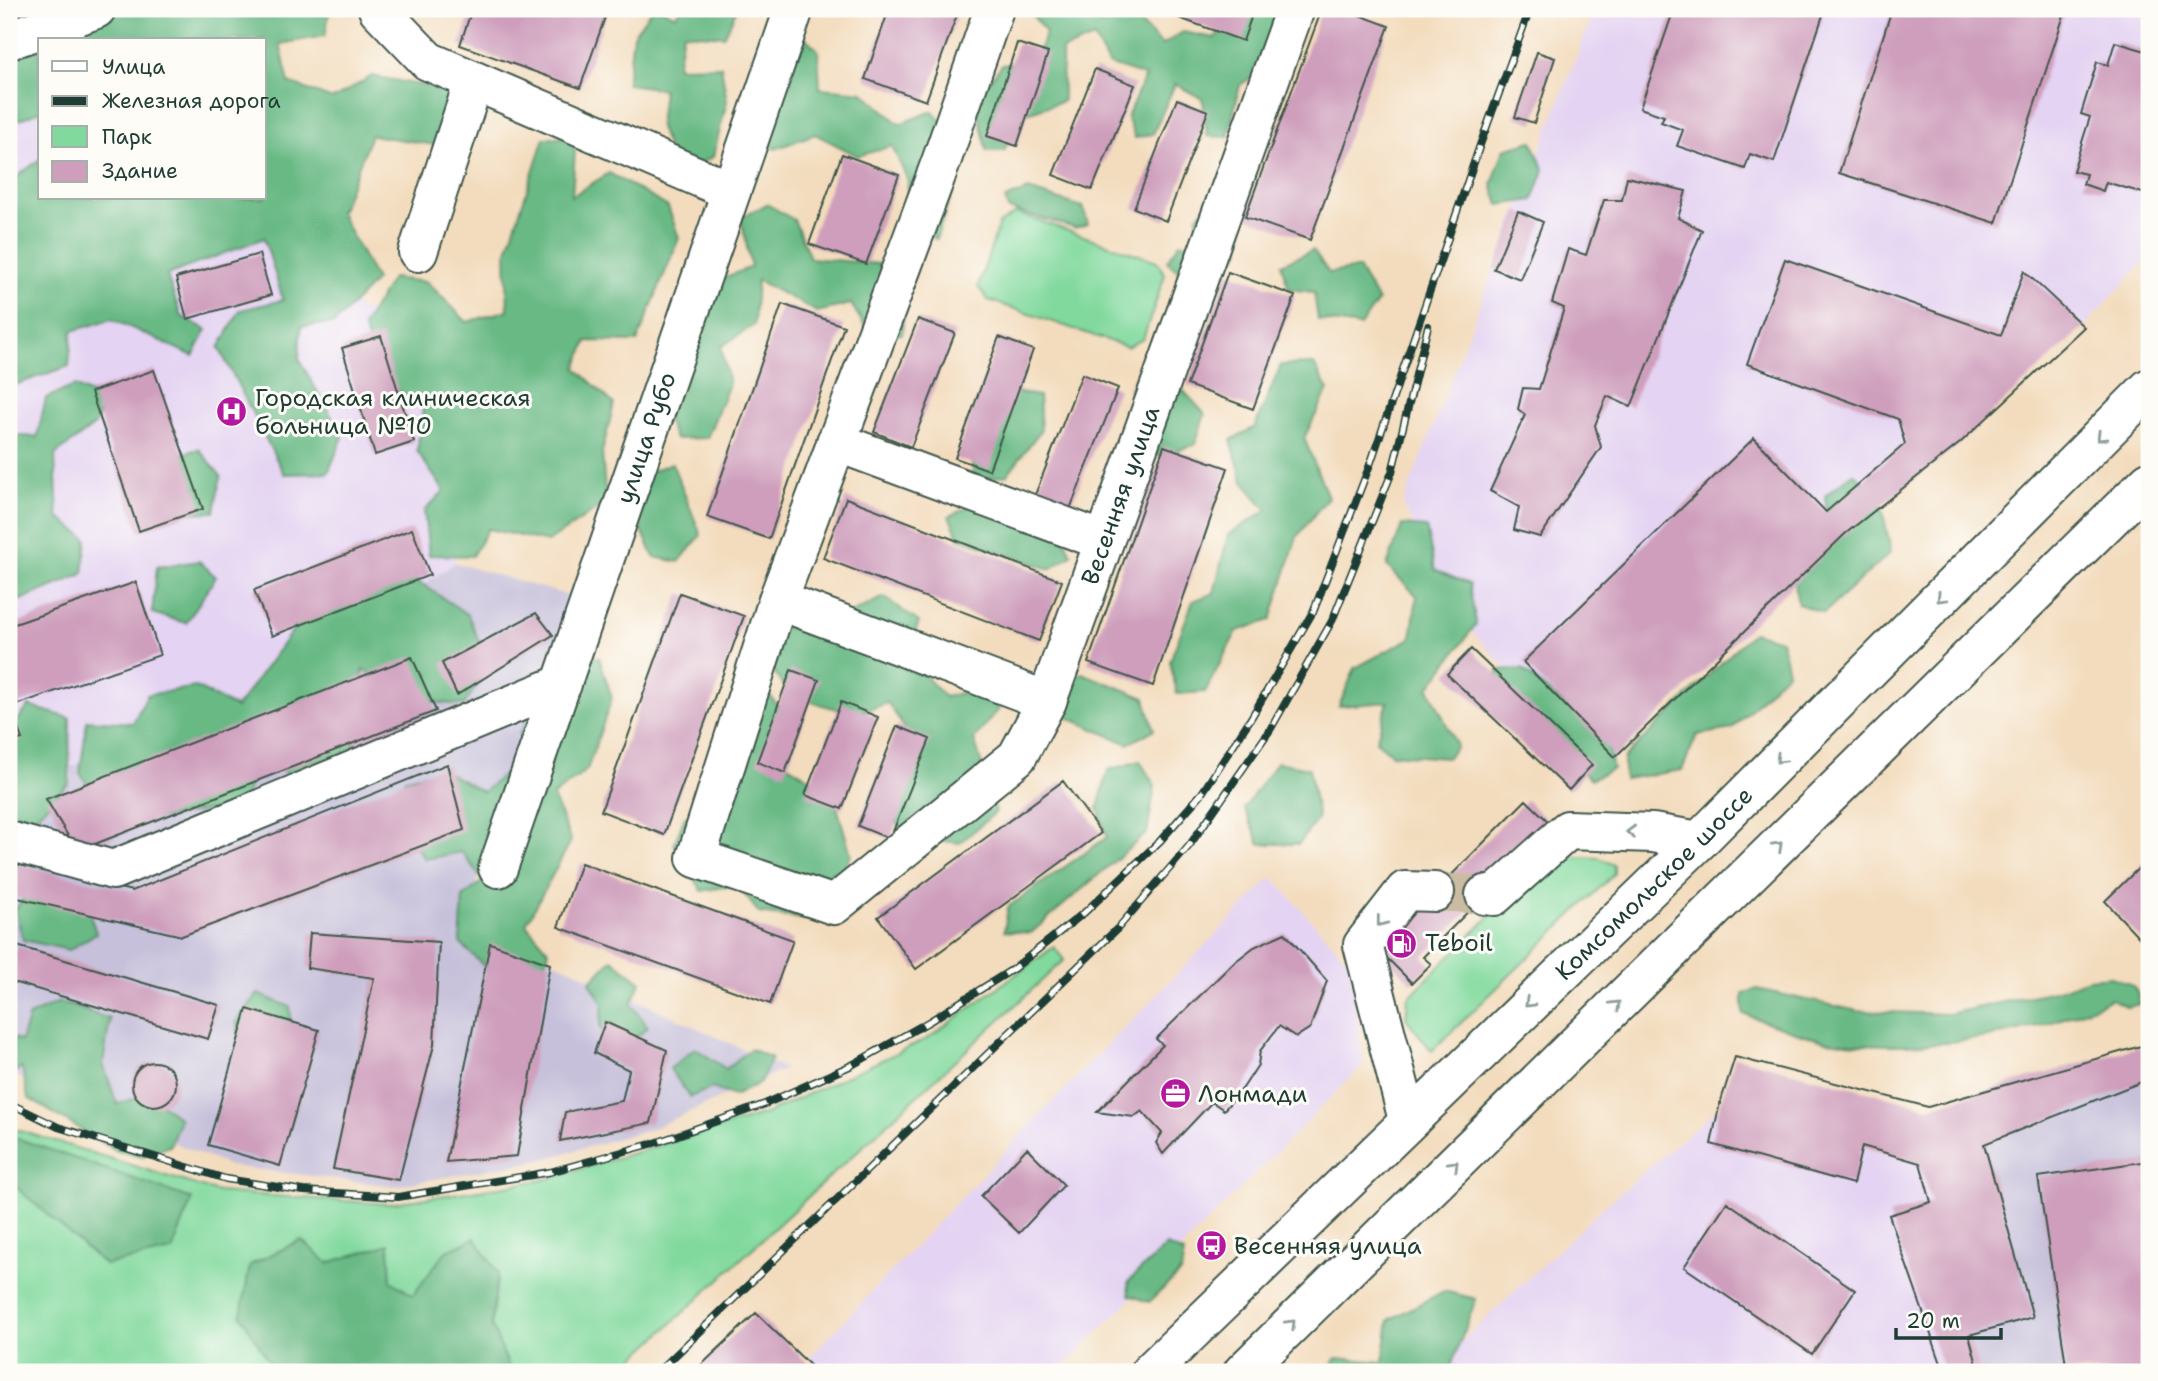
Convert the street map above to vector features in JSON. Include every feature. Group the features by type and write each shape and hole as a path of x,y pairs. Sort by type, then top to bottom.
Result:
{"main road":[{"path":"9,40 96,9"},
{"path":"378,9 428,61 731,191"},
{"name":"улица Рубо","path":"498,868 794,9"},
{"path":"995,9 778,600 1046,701"},
{"name":"Весенняя улица","path":"778,600 696,858 834,905 1017,757 1046,701 1295,9"},
{"path":"418,252 474,81"},
{"name":"Комсомольское шоссе","path":"1150,1372 1699,841 2149,388"},
{"path":"836,442 1104,541"},
{"path":"1243,1372 2149,481"},
{"path":"9,841 113,870 562,684"},
{"path":"1485,895 1494,896 1568,830 1653,833 1699,841"},
{"path":"1409,1120 1363,945 1405,891 1435,892"}],"shaded area":[{"path":"1595,9 2149,9 2149,256 2084,327 1960,443 1845,534 1615,757 1600,767 1456,615 1403,504"},
{"name":"Городская клиническая больница №10","path":"38,47 38,200 265,200 299,285 457,344 455,563 381,614 384,646 30,783 9,782 9,58"},
{"path":"455,563 577,598 464,919 785,1069 651,1129 540,1160 395,1186 229,1166 9,1073 9,782 30,783 383,646 381,614"},
{"path":"1272,877 1349,962 1363,1064 1357,1071 1058,1372 824,1372 809,1358 1030,1125"},
{"path":"2149,1079 2149,1372 1979,1372 1920,1163 1984,1144"},
{"path":"1719,1107 1920,1163 1979,1372 1430,1372 1597,1213"}],"green space":[{"path":"11,9 330,9 325,36 280,44 289,83 333,99 372,76 463,93 435,145 371,135 340,213 376,280 334,324 301,326 299,359 343,437 328,473 284,474 219,348 240,310 283,300 264,238 167,275 181,316 207,330 193,356 112,319 72,331 69,366 9,387 9,177 15,178 38,161 38,200 266,200 266,38 38,38 38,112 9,124"},
{"path":"652,9 662,9 676,16 679,9 737,9 724,36 683,33 677,67 721,66 727,101 713,157 678,173 659,126 663,89 627,84 633,35"},
{"path":"1027,9 1090,9 1101,25 1132,15 1162,45 1183,32 1215,38 1240,9 1284,9 1293,51 1240,85 1228,137 1207,136 1203,99 1175,84 1153,134 1135,138 1127,117 1145,76 1108,64 1094,38 1062,50 1063,101 1018,116 1004,151 987,151 975,98 1002,65 1035,61 1046,32"},
{"path":"797,30 818,50 820,88 863,92 899,124 933,111 956,141 933,168 954,188 936,239 906,223 908,181 892,146 858,156 815,134 775,149 755,130"},
{"path":"576,137 572,196 609,173 668,207 679,238 637,342 587,341 576,368 614,404 602,452 606,503 548,542 488,529 472,556 429,555 424,511 444,491 417,451 423,408 383,380 363,326 392,278 427,282 467,322 508,310 506,254 544,138"},
{"path":"1532,141 1544,170 1533,200 1499,205 1492,185 1504,149"},
{"path":"1227,188 1245,198 1240,253 1209,281 1182,275 1167,261 1180,243 1200,244 1197,217"},
{"path":"1028,190 1083,207 1088,224 1075,228 1008,209 1005,199"},
{"path":"767,204 794,220 810,258 880,264 884,285 906,289 902,334 869,333 851,304 817,312 757,280 754,325 721,347 729,384 707,438 675,439 663,411 706,285 751,267 741,218"},
{"path":"1016,213 1157,261 1165,275 1143,339 1127,347 988,300 978,287 999,224"},
{"path":"1313,250 1329,273 1358,268 1378,301 1360,326 1318,320 1314,292 1289,289 1281,264"},
{"path":"1183,330 1179,386 1205,414 1195,445 1149,458 1140,416 1129,391 1155,334"},
{"path":"1314,364 1328,390 1304,438 1328,497 1297,537 1271,620 1237,631 1205,692 1177,694 1170,661 1193,601 1214,593 1228,535 1267,510 1243,482 1231,440 1255,427 1281,365"},
{"path":"74,386 104,400 95,425 55,455 58,517 87,539 83,574 16,602 9,599 9,435 37,437 46,398"},
{"path":"1009,391 1039,396 1041,430 1007,475 974,480 969,442"},
{"path":"199,449 221,476 214,512 174,513 167,458"},
{"path":"672,463 701,535 679,562 654,557 632,509 642,475"},
{"path":"1853,473 1879,493 1891,552 1824,613 1798,604 1793,574 1829,533 1825,496"},
{"path":"972,505 1062,535 1072,555 1050,569 959,538 949,516"},
{"path":"1402,525 1426,527 1435,570 1469,584 1476,624 1429,688 1457,746 1447,758 1392,754 1376,741 1388,702 1339,706 1355,668 1411,638 1417,596 1387,566"},
{"path":"199,561 216,577 186,623 152,613 157,567"},
{"path":"407,574 468,615 489,666 464,705 420,701 363,669 354,751 290,776 259,755 243,805 114,826 80,773 87,720 133,723 147,695 196,687 236,708 306,612"},
{"path":"884,597 919,622 906,656 945,697 979,688 999,709 974,739 996,812 960,843 907,837 883,802 910,737 888,703 854,714 791,696 765,660 784,620 845,616"},
{"path":"1753,632 1781,640 1788,671 1732,729 1697,735 1682,770 1624,779 1624,758"},
{"path":"599,657 612,698 587,770 553,796 571,841 526,924 549,951 539,983 503,984 460,943 463,897 483,881 462,852 425,859 396,821 405,778 443,770 483,792 508,771 540,773 519,735 559,662"},
{"path":"1522,669 1607,741 1613,769 1591,779 1496,697 1498,670"},
{"path":"1082,673 1145,698 1154,730 1128,744 1064,716 1056,688"},
{"path":"767,691 794,730 785,763 833,793 851,855 816,921 759,913 737,885 702,891 674,844 685,817 735,802 743,775 712,750"},
{"path":"29,706 70,718 69,783 17,835 9,835 9,766 14,765 9,731"},
{"path":"1140,761 1155,786 1147,833 1031,933 1004,931 1008,907 1107,837 1098,808 1108,770"},
{"path":"1277,762 1309,768 1318,818 1299,844 1260,844 1244,808"},
{"path":"1560,856 1600,858 1614,865 1614,874 1432,1051 1406,1018 1408,998 1539,867"},
{"path":"34,887 87,906 96,933 69,950 23,940 15,909"},
{"path":"1054,947 1064,960 619,1372 9,1372 9,1127 218,1192 388,1204 543,1180 765,1114 927,1039"},
{"path":"612,959 641,982 631,1004 648,1027 623,1050 600,1028 603,1004 590,982"},
{"path":"2111,977 2132,985 2140,1004 2128,1007 2111,999 2040,1026 1952,1042 1892,1045 1835,1042 1801,1034 1743,1014 1743,994 1757,989 1858,1011 1949,1014 2058,990 2088,979"},
{"path":"258,994 290,1007 293,1048 243,1054 236,1021"},
{"path":"59,1002 110,1019 103,1064 117,1104 150,1094 180,1119 170,1146 143,1156 117,1151 28,1098 22,1068 9,1074 9,1037 21,1041 29,1016"},
{"path":"695,1048 726,1069 750,1049 772,1058 760,1083 734,1096 712,1088 690,1097 670,1069"},
{"path":"9,1138 16,1138 192,1199 172,1251 105,1265 9,1181"},
{"path":"475,1238 498,1273 491,1324 511,1372 275,1372 241,1315 250,1265 301,1240 328,1263 389,1244 391,1281 413,1295 445,1252"},
{"path":"1166,1246 1184,1253 1181,1272 1149,1302 1129,1295 1128,1282"},
{"path":"1444,1291 1476,1299 1449,1372 1328,1372 1336,1358 1383,1362 1389,1320"}],"building":[{"path":"472,9 608,9 580,88 460,45"},
{"path":"889,9 959,9 926,101 865,79"},
{"path":"1154,9 1254,9 1243,41"},
{"path":"1322,9 1343,9 1389,26 1310,240 1245,217"},
{"path":"1674,9 1825,9 1774,162 1750,154 1745,169 1677,146 1683,130 1661,122 1664,116 1640,108"},
{"path":"1892,9 2066,9 1996,223 1839,173"},
{"path":"2115,42 2149,52 2149,195 2106,182 2103,191 2083,184 2086,174 2073,171 2090,117 2081,114 2097,62 2108,65"},
{"path":"1017,43 1048,53 1017,146 987,136"},
{"path":"1537,52 1555,58 1534,123 1515,117"},
{"path":"1095,69 1135,85 1092,190 1053,175"},
{"path":"1177,99 1208,111 1166,221 1134,208"},
{"path":"842,154 899,175 866,264 809,244"},
{"path":"1627,177 1686,191 1678,218 1702,230 1631,407 1607,396 1595,425 1601,447 1540,537 1514,530 1519,507 1490,491 1525,415 1518,409 1523,388 1539,389 1564,308 1552,303 1568,249 1586,255 1604,200 1622,200"},
{"path":"1518,211 1543,222 1520,279 1494,269"},
{"path":"259,254 271,295 187,319 176,278"},
{"path":"1785,259 2001,335 2024,271 2084,327 1960,443 1845,534 1615,757 1523,662 1754,438 1826,512 1905,444 1898,419 1747,364"},
{"path":"1228,272 1295,296 1253,409 1187,385"},
{"path":"782,304 844,326 769,539 707,517"},
{"path":"918,319 955,333 911,447 874,432"},
{"path":"381,336 414,442 375,455 342,348"},
{"path":"999,337 1033,350 989,470 955,458"},
{"path":"154,370 203,509 139,531 91,392"},
{"path":"1082,374 1118,388 1070,509 1035,495"},
{"path":"1164,446 1228,468 1153,686 1088,663"},
{"path":"846,498 1062,581 1039,641 823,558"},
{"path":"412,529 430,575 272,636 254,590"},
{"path":"136,582 160,655 10,707 22,739 9,743 9,626"},
{"path":"680,593 744,616 664,835 601,811"},
{"path":"536,613 553,635 457,695 442,663"},
{"path":"1471,649 1592,765 1569,790 1447,674"},
{"path":"412,657 436,711 77,851 46,799"},
{"path":"791,670 819,680 785,773 757,762"},
{"path":"841,702 878,717 842,809 805,795"},
{"path":"897,726 930,739 890,839 858,826"},
{"path":"447,764 464,830 182,936 9,896 16,864 132,891"},
{"path":"1063,781 1101,833 916,969 878,917"},
{"path":"1526,800 1553,826 1423,957 1431,964 1412,983 1378,949"},
{"path":"2149,858 2149,948 2105,901"},
{"path":"581,863 793,940 770,1004 558,927"},
{"path":"310,933 439,942 434,1045 399,1180 333,1169 374,978 307,968"},
{"path":"1285,933 1327,981 1310,1028 1296,1037 1279,1026 1260,1051 1258,1065 1243,1088 1224,1110 1212,1102 1163,1154 1156,1143 1162,1133 1142,1111 1134,1117 1097,1112 1163,1045 1156,1039 1232,964 1254,947"},
{"path":"490,943 550,964 517,1156 446,1162"},
{"path":"17,946 219,1005 208,1039 9,981"},
{"path":"247,1009 319,1030 280,1166 208,1145"},
{"path":"605,1022 667,1050 651,1123 560,1141 565,1112 622,1101 629,1070 594,1053"},
{"path":"2141,1046 2149,1064 2149,1079 1984,1144 2033,1317 1969,1335 1979,1372 1944,1372 1889,1215 1931,1202 1920,1163 1862,1146 1853,1184 1711,1144 1719,1107 1735,1057 1928,1107"},
{"path":"154,1062 170,1068 176,1084 170,1100 154,1106 138,1100 132,1084 138,1068"},
{"path":"1027,1148 1064,1185 1019,1233 981,1196"},
{"path":"2149,1161 2149,1372 2067,1372 2038,1177"},
{"path":"1727,1202 1855,1290 1812,1354 1684,1267"},
{"path":"756,1313 817,1372 694,1372"}],"waterway":[{"path":"76,1372 85,1367 125,1372"}],"tunnel":[{"path":"1435,892 1485,895"}],"railway":[{"path":"9,1103 58,1127 226,1179 304,1191 398,1197 550,1172 658,1142 765,1104 852,1065 930,1021 1013,969 1085,912 1160,841 1202,793 1251,718 1314,610 1371,462 1480,145 1530,9"},
{"path":"658,1372 1118,928 1189,846 1270,730 1332,621 1392,472 1428,326"}],"place":[{"name":"Городская клиническая больница №10","path":"232,412"},
{"name":"Teboil","path":"1402,943"},
{"name":"Лонмади","path":"1175,1094"},
{"name":"Весенняя улица","path":"1211,1246"}]}
